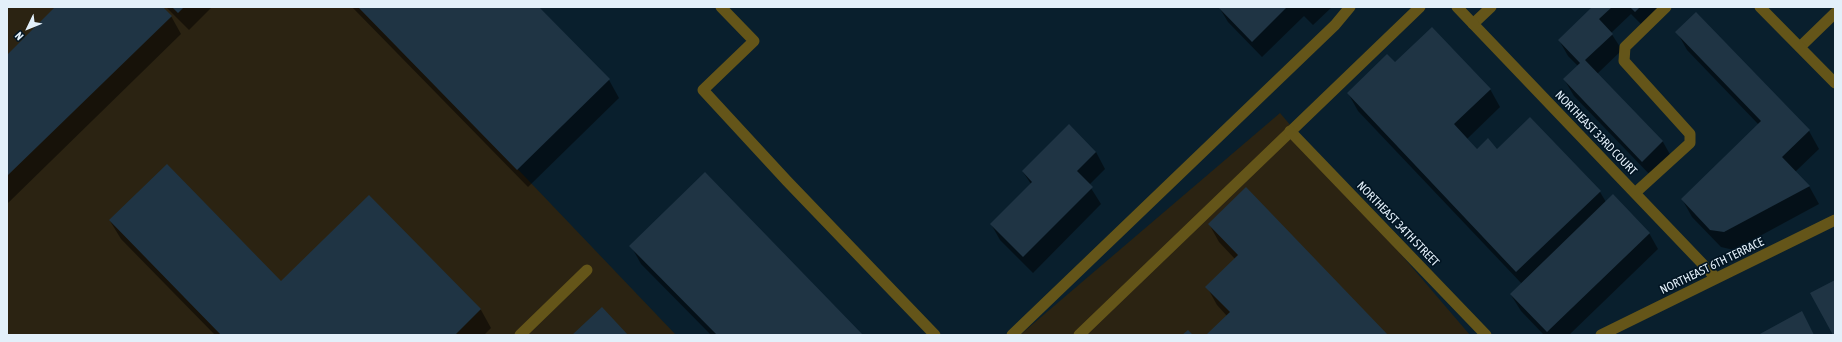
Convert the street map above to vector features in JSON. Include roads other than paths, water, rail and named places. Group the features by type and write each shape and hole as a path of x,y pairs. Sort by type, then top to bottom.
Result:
{"street":[{"path":"721,7 754,41 703,90 787,181 935,335"},
{"path":"1012,335 1335,25 1350,7"},
{"path":"1079,335 1420,7"},
{"name":"NORTHEAST 33RD COURT","path":"1457,7 1716,278"},
{"path":"1473,24 1491,7"},
{"path":"1635,193 1690,143 1690,134 1624,60 1625,47 1666,7"},
{"path":"1760,7 1835,83"},
{"path":"1800,47 1835,13"},
{"name":"NORTHEAST 34TH STREET","path":"1290,131 1486,335"},
{"name":"NORTHEAST 6TH TERRACE","path":"1601,335 1835,220"},
{"path":"520,335 587,270"}]}
